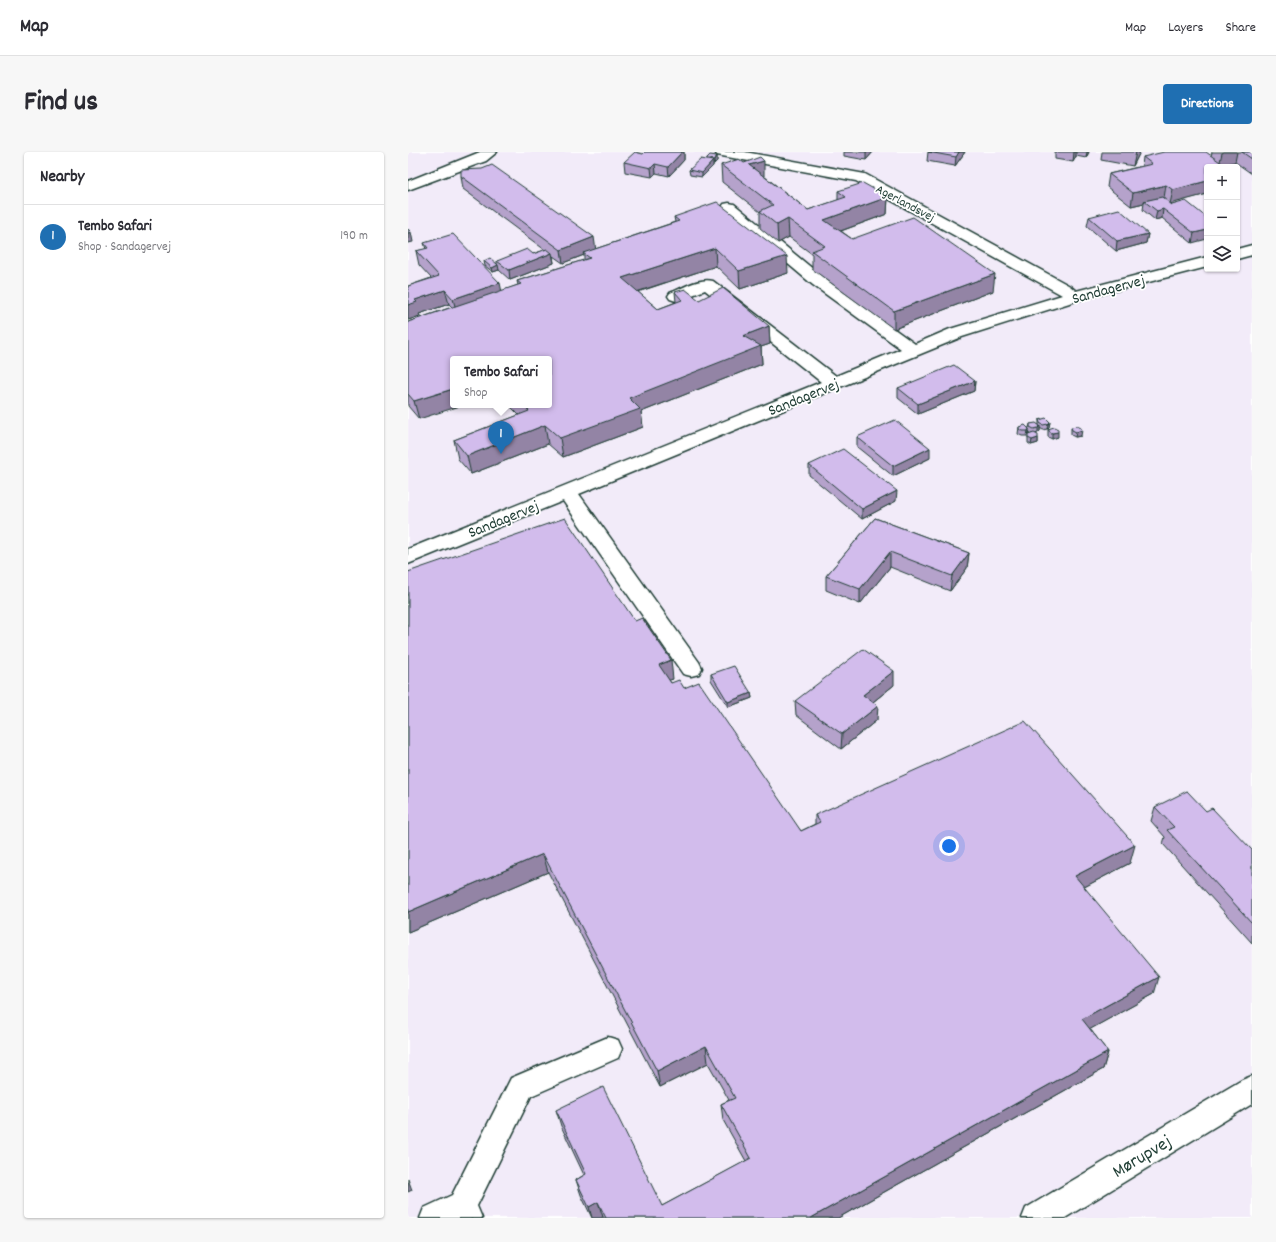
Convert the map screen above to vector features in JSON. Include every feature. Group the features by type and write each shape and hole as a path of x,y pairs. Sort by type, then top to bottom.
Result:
{"street":[{"path":"408,186 481,158 490,152"},
{"name":"Agerlandsvej","path":"722,152 860,177 1058,285 1073,297"},
{"path":"729,206 820,282 913,350"},
{"path":"1240,253 1252,250"},
{"name":"Sandagervej","path":"408,557 956,333 1073,297 1204,263"},
{"path":"676,296 707,284 834,383"},
{"path":"567,492 691,668"},
{"path":"435,1218 464,1211 521,1087 608,1049"},
{"name":"Mørupvej","path":"1037,1218 1250,1094"}],"shaded area":[{"path":"408,152 1252,152 1252,1218 408,1218"}],"building":[{"path":"635,152 643,154 645,152 682,152 668,167 655,164 651,168 624,162"},
{"path":"928,152 959,152 956,157"},
{"path":"1164,152 1206,152 1223,164 1204,164 1204,182 1173,190 1166,185 1133,193 1109,174 1152,164 1143,157"},
{"path":"1242,152 1252,152 1252,159"},
{"path":"710,155 717,156 714,160 707,158"},
{"path":"760,157 764,161 749,165 808,210 846,197 838,191 863,183 888,197 824,220 852,239 913,217 995,274 894,311 812,251 825,246 788,219 777,225 760,211 773,205 721,165 739,159 744,163"},
{"path":"701,159 713,161 702,173 689,170"},
{"path":"492,165 594,237 561,250 461,176 461,170 482,169"},
{"path":"1162,197 1172,205 1186,201 1204,216 1204,231 1194,233 1163,209 1157,211 1144,201"},
{"path":"717,202 787,256 739,271 715,248 622,278 658,309 682,300 675,292 685,289 699,300 723,288 769,326 743,336 761,346 629,398 640,409 560,438 545,425 467,456 454,440 529,411 526,408 552,408 552,356 450,356 450,390 414,401 408,394 408,322 521,284 517,281 590,258 583,253 679,221 674,217"},
{"path":"1119,209 1148,234 1117,241 1089,217"},
{"path":"453,234 500,283 453,299 445,290 415,300 417,302 408,305 408,286 439,276 416,251 428,248 424,243"},
{"path":"527,249 533,254 547,249 552,253 509,270 497,261"},
{"path":"490,258 498,265 492,268 484,261"},
{"path":"954,365 975,381 918,404 898,388"},
{"path":"1046,418 1050,422 1048,424 1043,425 1040,423 1039,420"},
{"path":"895,420 930,448 893,466 857,437"},
{"path":"1036,423 1040,426 1038,428 1034,429 1030,427 1030,424"},
{"path":"1025,425 1029,429 1028,431 1019,429 1019,427"},
{"path":"1077,426 1082,430 1076,432 1072,430 1071,427"},
{"path":"1054,427 1058,429 1058,432 1052,433 1049,431 1048,429"},
{"path":"1034,433 1038,435 1038,438 1032,440 1028,438 1028,435"},
{"path":"843,449 897,491 862,509 809,465"},
{"path":"565,518 635,621 642,618 671,660 659,665 671,683 679,680 684,688 699,682 801,831 820,822 815,815 1025,721 1135,845 1075,876 1159,977 1082,1019 1108,1052 811,1218 606,1218 598,1202 589,1207 576,1180 586,1174 556,1110 603,1087 662,1206 751,1158 721,1104 735,1098 706,1046 657,1071 543,854 408,912 408,572"},
{"path":"875,518 969,553 952,576 890,552 860,589 826,576"},
{"path":"863,649 894,671 863,695 878,706 842,734 795,701"},
{"path":"734,666 751,693 728,702 711,674"},
{"path":"1187,791 1206,811 1212,808 1252,850 1252,923 1167,830 1174,827 1155,807"}],"place":[{"name":"Tembo Safari","path":"501,454"}]}
